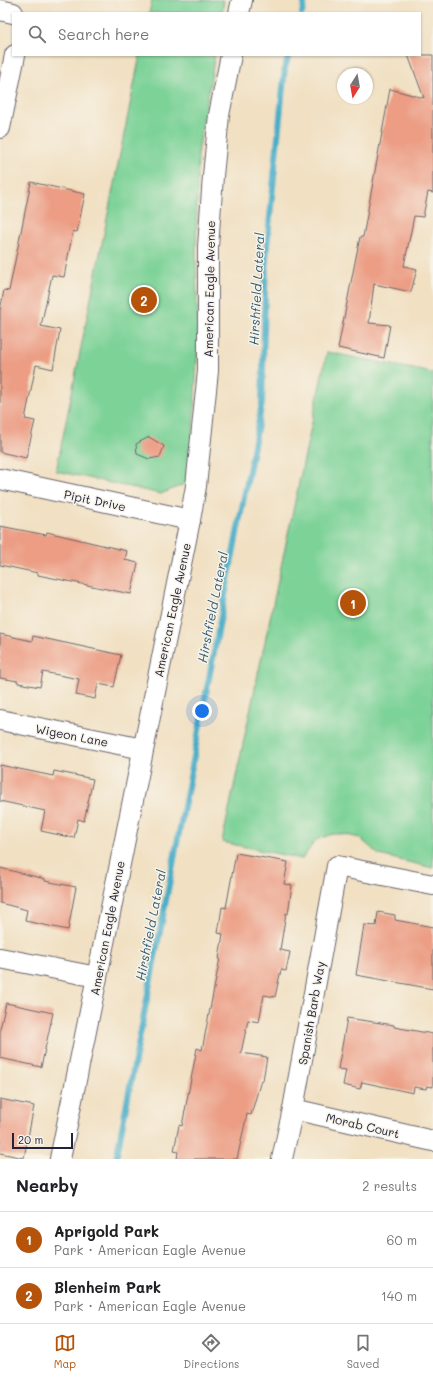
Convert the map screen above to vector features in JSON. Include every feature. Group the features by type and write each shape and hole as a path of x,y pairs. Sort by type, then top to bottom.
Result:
{"street":[{"path":"239,12 242,0"},
{"path":"0,10 12,13"},
{"path":"0,128 15,56"},
{"name":"American Eagle Avenue","path":"60,1159 190,520 198,470 208,371 208,247 213,176 219,115 231,56"},
{"name":"Pipit Drive","path":"0,479 190,520"},
{"name":"Wigeon Lane","path":"0,720 144,749"},
{"name":"Spanish Barb Way","path":"282,1159 293,1109 337,866 433,886"},
{"path":"0,958 97,977"},
{"name":"Morab Court","path":"293,1109 433,1141"}],"green space":[{"path":"152,0 224,0 222,12 149,12"},
{"path":"140,56 215,56 198,153 196,257 198,343 193,431 187,483 161,494 56,471"},
{"path":"327,352 433,373 433,868 379,855 360,838 342,834 332,834 316,840 302,859 222,842"}],"building":[{"path":"433,55 433,193 428,192 423,217 414,216 404,266 417,269 411,292 374,284 369,323 390,325 384,358 338,348 360,237 363,237 390,89 424,98 408,56"},
{"path":"31,182 85,194 77,232 73,231 64,277 52,275 41,326 60,330 53,369 36,365 25,419 35,421 26,458 0,452 0,311 4,290 9,291"},
{"path":"149,437 164,446 160,457 149,459 137,454 136,444"},
{"path":"0,526 46,535 47,532 127,551 125,560 138,563 131,594 38,575 38,573 0,565"},
{"path":"0,634 32,641 33,636 121,655 114,687 98,684 95,699 76,695 79,679 43,672 40,687 0,678"},
{"path":"0,765 53,776 54,771 93,779 84,821 78,819 74,838 41,831 45,811 0,801"},
{"path":"236,853 288,862 284,884 292,885 288,914 286,913 280,950 290,952 286,971 281,970 275,997 264,995 259,1022 248,1020 241,1053 267,1057 263,1080 261,1080 251,1115 247,1114 237,1159 177,1159 178,1152 174,1151 179,1125 182,1126 197,1048 202,1050 220,958 223,934 218,933 222,907 226,908"},
{"path":"0,868 45,879 45,881 76,887 68,930 25,921 27,910 0,903"},
{"path":"378,912 395,915 395,920 433,927 433,989 356,975 364,925 376,926"},
{"path":"6,1003 53,1013 41,1067 0,1058 0,1029"},
{"path":"347,1018 394,1025 394,1027 433,1034 433,1087 427,1086 426,1089 414,1087 413,1093 362,1082 360,1089 343,1085 346,1070 338,1069"},
{"path":"0,1099 34,1106 24,1158 0,1153"}],"waterway":[{"name":"Hirshfield Lateral","path":"302,12 305,0"},
{"name":"Hirshfield Lateral","path":"116,1159 262,404 266,257 285,67 289,56"}],"place":[{"name":"Blenheim Park","path":"144,300"},
{"name":"Aprigold Park","path":"353,603"}]}
